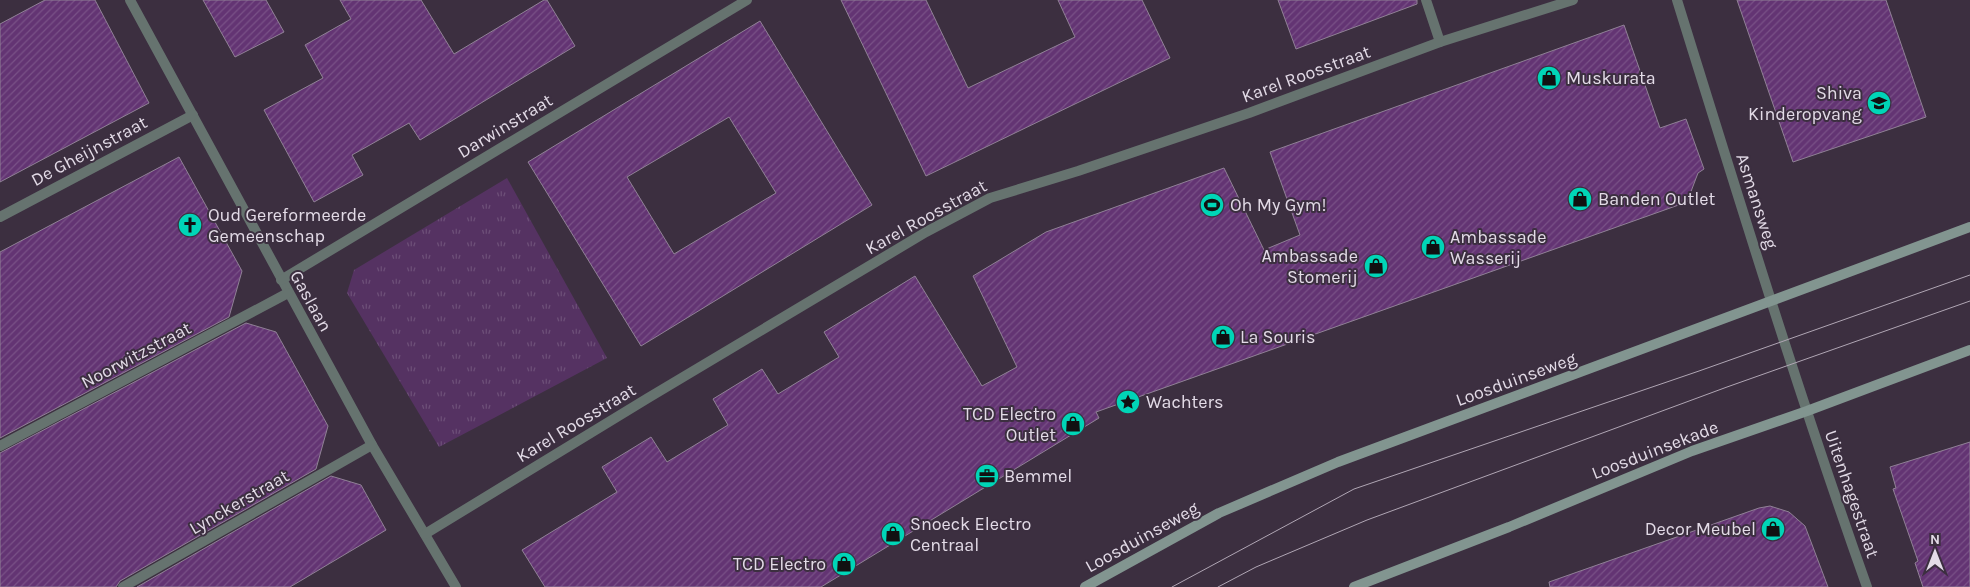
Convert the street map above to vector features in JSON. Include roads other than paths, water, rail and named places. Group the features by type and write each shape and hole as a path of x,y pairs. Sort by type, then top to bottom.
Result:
{"main road":[{"name":"Loosduinseweg","path":"1085,587 1219,513 1338,462 1970,227"},
{"name":"Loosduinsekade","path":"1354,587 1509,527 1692,451 1807,411 1970,350"}],"street":[{"name":"Gaslaan","path":"130,0 372,446 456,587"},
{"name":"Darwinstraat","path":"281,280 747,0"},
{"path":"1426,0 1440,42"},
{"name":"Karel Roosstraat","path":"425,534 926,232 990,198 1249,113 1440,42 1573,0"},
{"name":"Asmansweg","path":"1677,0 1807,411"},
{"name":"De Gheijnstraat","path":"0,216 193,115"},
{"name":"Noorwitzstraat","path":"0,446 288,293"},
{"name":"Uitenhagestraat","path":"1807,411 1838,508 1867,587"},
{"name":"Lynckerstraat","path":"123,587 372,446"}],"tram line":[{"path":"1172,587 1354,489 1699,371 1970,275"},
{"path":"1218,587 1256,567 1367,520 1727,387 1970,301"}],"place":[{"name":"Muskurata","path":"1549,78"},
{"name":"Shiva Kinderopvang","path":"1879,103"},
{"name":"Banden Outlet","path":"1580,199"},
{"name":"Oh My Gym!","path":"1212,205"},
{"name":"Oud Gereformeerde Gemeenschap","path":"190,225"},
{"name":"Ambassade Wasserij","path":"1433,247"},
{"name":"Ambassade Stomerij","path":"1376,266"},
{"name":"La Souris","path":"1223,337"},
{"name":"Wachters","path":"1128,402"},
{"name":"TCD Electro Outlet","path":"1073,424"},
{"name":"Bemmel","path":"987,476"},
{"name":"Decor Meubel","path":"1773,529"},
{"name":"Snoeck Electro Centraal","path":"893,534"},
{"name":"TCD Electro","path":"844,564"}]}
